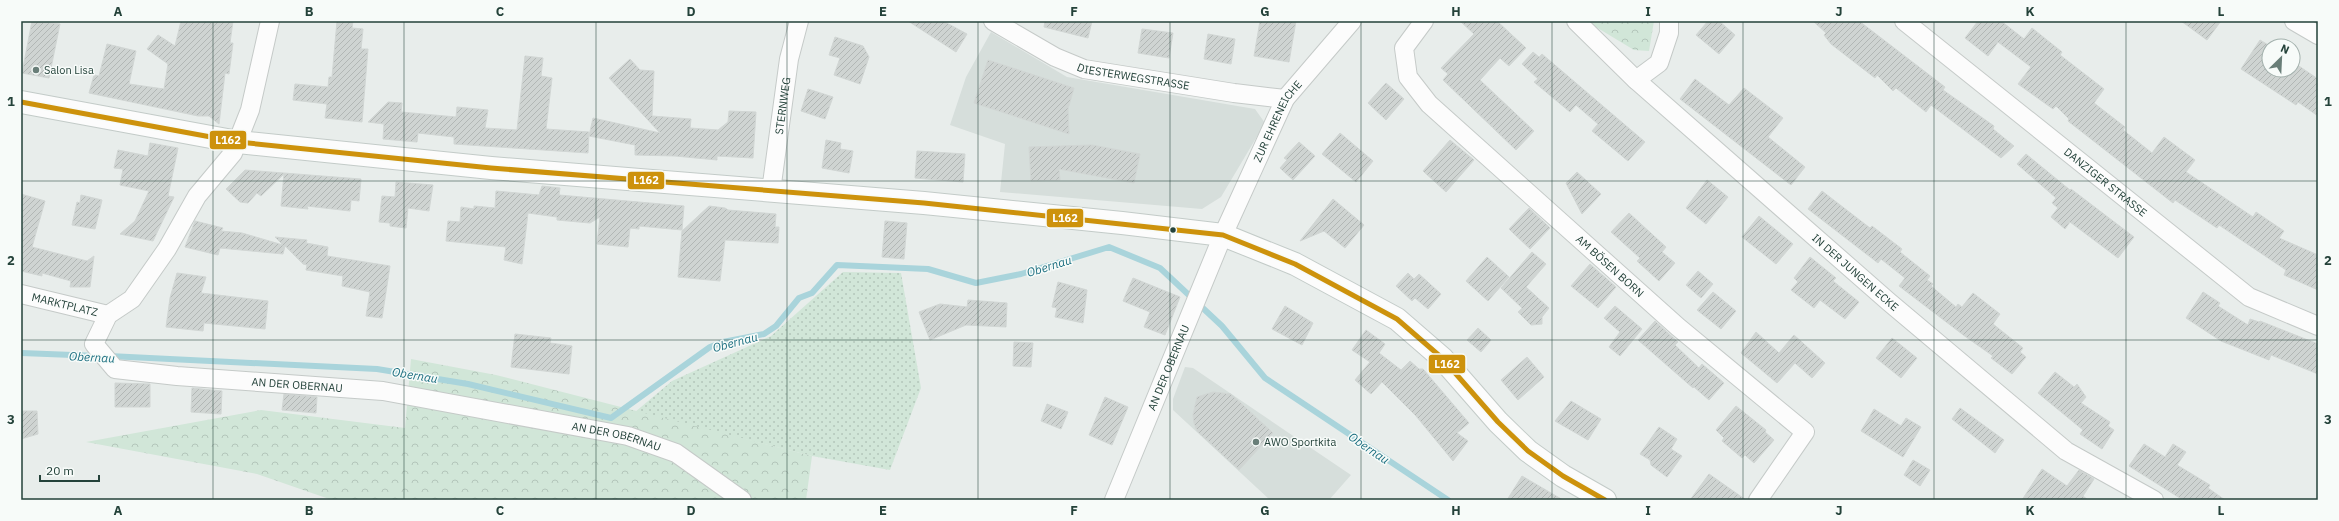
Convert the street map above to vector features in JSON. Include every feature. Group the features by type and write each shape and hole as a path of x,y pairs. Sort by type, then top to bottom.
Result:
{"street":[{"path":"108,315 132,299 166,250 205,184 227,162 238,142 250,110 270,21"},
{"name":"STERNWEG","path":"771,191 789,59 799,21"},
{"name":"DIESTERWEGSTRASSE","path":"993,21 1055,58 1084,69 1234,93 1285,98"},
{"name":"ZUR EHRENEICHE","path":"1223,235 1285,98 1352,21"},
{"name":"AM BÖSEN BORN","path":"1424,21 1404,48 1408,77 1429,104 1678,327 1805,432 1758,500"},
{"name":"IN DER JUNGEN ECKE","path":"1576,21 1636,80 1889,302 2066,450 2154,500"},
{"path":"1636,80 1659,62 1669,33 1669,21"},
{"name":"DANZIGER STRASSE","path":"1904,21 2249,297 2318,326"},
{"path":"2294,21 2318,36"},
{"path":"21,102 238,142 491,168 771,191 1122,223 1223,235 1295,264 1397,319 1442,358 1498,422 1528,451 1563,476 1605,500"},
{"name":"AN DER OBERNAU","path":"1114,500 1223,235"},
{"name":"MARKTPLATZ","path":"21,294 108,315"},
{"name":"AN DER OBERNAU","path":"108,315 94,344 115,369 178,376 383,391 628,436 676,453 742,500"}],"shaded area":[{"path":"991,32 1067,77 1255,109 1265,123 1221,197 1202,209 1000,192 1005,144 950,125 966,77"},
{"name":"AWO Sportkita","path":"1185,367 1193,368 1351,475 1329,500 1270,500 1173,410 1173,399"}],"green space":[{"path":"1586,21 1654,21 1649,51 1634,50"},
{"path":"843,272 901,273 921,388 890,470 812,456 635,412 672,381 771,336"},
{"path":"411,359 496,375 812,456 806,500 332,500 257,474 86,442 261,410 405,428"}],"building":[{"path":"32,21 60,24 49,78 22,73"},
{"path":"181,21 233,21 230,43 233,43 229,74 225,73 219,124 209,116 198,116 89,93 94,75 99,76 107,44 136,51 129,84 164,89 168,64 147,49 158,35 175,46"},
{"path":"337,21 353,21 352,28 363,29 361,49 368,49 362,122 325,118 327,104 293,100 295,84 328,87 329,77 332,77"},
{"path":"908,21 943,21 967,34 956,52"},
{"path":"1045,21 1092,21 1088,38 1044,27"},
{"path":"1260,21 1296,21 1289,62 1254,56"},
{"path":"1460,21 1497,21 1526,48 1509,66 1500,58 1480,80 1534,131 1516,150 1443,80 1448,74 1441,68 1474,34"},
{"path":"1708,21 1719,21 1735,35 1719,54 1696,35"},
{"path":"1813,21 1859,21 1945,87 1943,90 1994,126 1993,129 2014,146 2001,158 1931,105 1926,112 1896,88 1893,91 1877,75 1875,78 1831,44 1824,35 1826,33"},
{"path":"1978,21 2001,21 2024,39 2032,28 2062,52 2060,55 2104,89 2094,103 2125,127 2123,130 2152,153 2164,137 2195,160 2186,172 2253,217 2256,212 2284,231 2279,238 2318,255 2318,290 2284,275 2286,270 2219,225 2217,228 2175,200 2173,203 2068,121 2069,119 2056,106 2053,109 2018,84 2031,67 1998,42 1988,56 1965,38"},
{"path":"2181,21 2221,21 2207,40"},
{"path":"1142,29 1173,33 1169,58 1138,53"},
{"path":"1208,34 1235,39 1231,64 1204,59"},
{"path":"835,37 863,46 869,57 860,84 834,75 840,58 829,55"},
{"path":"2261,41 2261,78 2301,78 2301,67 2318,79 2318,116 2298,102 2296,105 2241,69"},
{"path":"1533,52 1539,57 1542,54 1645,142 1628,161 1592,131 1598,124 1576,105 1570,112 1534,82 1538,79 1522,64"},
{"path":"525,56 543,58 541,76 552,78 546,129 589,132 588,153 454,144 454,137 418,133 417,142 383,139 384,124 368,122 388,102 402,103 401,112 456,117 457,107 488,110 485,128 517,130"},
{"path":"630,59 640,70 654,71 652,116 691,119 690,128 718,130 728,122 729,111 756,112 753,158 717,156 717,160 675,156 635,155 635,145 589,136 593,118 660,133 609,78"},
{"path":"988,60 1074,88 1068,109 1069,134 974,103"},
{"path":"1695,79 1729,105 1744,88 1783,118 1768,137 1805,167 1791,185 1680,99"},
{"path":"1386,83 1404,99 1386,120 1368,103"},
{"path":"808,89 833,97 825,119 801,111"},
{"path":"1340,133 1373,161 1356,182 1322,154"},
{"path":"826,140 841,143 840,149 853,151 849,173 822,168"},
{"path":"1450,140 1474,160 1446,192 1423,171"},
{"path":"1299,142 1315,156 1293,180 1280,168 1287,160 1284,158"},
{"path":"150,143 178,148 168,196 174,197 153,241 120,234 135,221 149,191 120,185 123,169 114,168 118,150 148,156"},
{"path":"1092,145 1140,154 1134,183 1059,169 1060,180 1031,181 1029,147"},
{"path":"917,151 965,154 963,182 915,178"},
{"path":"2026,154 2070,190 2071,189 2134,237 2118,258 2070,222 2065,229 2051,217 2058,208 2052,203 2056,198 2017,164"},
{"path":"245,170 361,179 359,201 351,200 350,211 307,206 308,209 281,206 284,174 261,196 257,193 248,203 240,202 226,189"},
{"path":"1577,172 1601,194 1582,214 1566,183"},
{"path":"1707,180 1728,197 1706,224 1686,208"},
{"path":"396,182 433,185 429,211 408,208 406,228 390,226 390,223 379,222 382,196 395,197"},
{"path":"542,186 560,188 559,195 684,206 682,230 639,226 639,229 630,228 628,247 597,244 600,217 590,223 557,220 557,217 528,213 522,264 504,260 506,247 446,241 448,221 460,222 461,207 474,209 474,206 495,208 496,191 539,195"},
{"path":"1822,191 1870,228 1872,226 1902,249 1900,252 1930,276 1927,280 1933,284 1931,286 1956,307 1958,304 1962,307 1973,293 2000,314 1993,324 2023,348 2020,352 2026,357 2012,374 1991,358 1993,356 1899,286 1905,278 1881,259 1878,263 1808,209"},
{"path":"21,194 45,201 32,247 87,261 94,256 90,287 70,287 71,281 42,273 42,276 21,271"},
{"path":"81,195 102,200 95,229 72,225 77,202 80,203"},
{"path":"1333,199 1364,225 1345,248 1324,231 1300,241"},
{"path":"709,206 725,208 728,210 776,214 775,227 779,227 778,243 725,240 720,281 678,277 682,231"},
{"path":"1529,208 1550,228 1530,249 1509,229"},
{"path":"1629,213 1666,247 1662,252 1675,263 1659,281 1637,261 1640,258 1611,232"},
{"path":"1759,216 1793,244 1776,264 1742,237"},
{"path":"195,221 223,228 221,231 242,233 283,245 275,237 307,240 306,243 328,247 327,256 390,266 382,318 366,316 370,292 342,286 343,276 306,270 307,265 303,264 285,246 283,254 220,248 218,255 185,247"},
{"path":"885,221 907,223 904,259 882,257"},
{"path":"1532,252 1546,264 1526,287 1549,308 1542,317 1542,324 1531,325 1518,312 1522,308 1501,288"},
{"path":"1487,257 1509,277 1488,301 1466,281"},
{"path":"1810,257 1836,278 1833,281 1859,302 1845,319 1820,300 1814,308 1791,290 1798,282 1794,278"},
{"path":"1590,264 1616,287 1598,308 1571,286"},
{"path":"1698,271 1713,284 1701,298 1686,285"},
{"path":"177,273 206,277 201,293 268,301 265,329 204,323 203,331 166,327 170,298"},
{"path":"1408,273 1414,279 1419,274 1441,294 1428,309 1415,298 1412,301 1396,286"},
{"path":"1133,278 1180,297 1165,335 1144,327 1150,312 1123,301"},
{"path":"1058,282 1087,290 1083,323 1055,317 1057,308 1052,307"},
{"path":"1713,292 1736,311 1721,329 1697,310"},
{"path":"2203,292 2220,303 2218,306 2248,325 2250,319 2260,321 2318,344 2318,374 2271,355 2269,360 2221,341 2186,318"},
{"path":"968,300 1007,303 1006,327 966,325 930,340 919,312 940,304 967,307"},
{"path":"1285,306 1313,323 1302,345 1272,329"},
{"path":"1615,306 1642,329 1620,356 1609,347 1620,332 1604,318"},
{"path":"1655,321 1678,342 1675,345 1699,368 1702,364 1724,383 1709,400 1638,340"},
{"path":"1478,328 1491,340 1481,352 1467,340"},
{"path":"1366,330 1385,344 1379,353 1401,370 1410,361 1419,369 1423,369 1469,423 1457,433 1468,441 1453,461 1416,416 1382,382 1371,394 1355,380 1370,362 1352,350"},
{"path":"1756,332 1779,353 1794,335 1825,363 1812,378 1795,363 1777,383 1741,353"},
{"path":"515,334 551,338 550,343 572,346 569,374 511,367"},
{"path":"1892,338 1917,358 1901,378 1876,358"},
{"path":"1014,342 1033,343 1031,367 1013,366"},
{"path":"1527,357 1544,377 1518,400 1501,380"},
{"path":"2055,372 2074,387 2077,384 2086,397 2081,403 2110,422 2108,426 2114,430 2102,449 2080,434 2083,430 2038,393"},
{"path":"115,383 150,384 150,407 115,407"},
{"path":"192,388 222,391 221,414 191,412"},
{"path":"1213,392 1231,394 1273,433 1239,470 1197,431 1194,423 1193,415 1197,397"},
{"path":"284,394 317,397 316,413 282,410"},
{"path":"1105,397 1128,407 1112,445 1089,435"},
{"path":"1571,401 1601,419 1588,440 1555,421"},
{"path":"1047,404 1068,412 1061,429 1041,421"},
{"path":"1736,406 1766,430 1765,432 1774,440 1754,463 1745,455 1742,458 1722,441 1724,438 1716,430"},
{"path":"1960,408 2004,440 1995,453 1952,419"},
{"path":"1874,409 1901,426 1906,418 1921,427 1903,457 1861,431"},
{"path":"21,411 37,411 38,434 21,439"},
{"path":"1659,427 1677,439 1671,449 1682,456 1667,477 1651,465 1650,460 1640,454"},
{"path":"2144,444 2165,457 2173,444 2186,452 2177,465 2210,485 2208,488 2225,500 2183,500 2129,466"},
{"path":"1913,460 1930,470 1920,486 1904,475"},
{"path":"2042,469 2067,486 2079,470 2094,479 2083,496 2088,500 2022,500"},
{"path":"1709,474 1746,500 1690,500"},
{"path":"1522,476 1563,500 1507,500"}],"waterway":[{"name":"Obernau","path":"109,356 377,369 468,384 611,418 710,347 723,342 764,334 776,326 799,298 812,293 837,265 928,269 976,283 1021,274 1109,247 1160,268 1222,326 1265,378 1448,500"},
{"name":"Obernau","path":"21,353 99,356"}],"transit line":[{"name":"L162","path":"21,102 238,142 491,168 924,203 1223,235 1295,264 1397,319 1442,358 1498,422 1528,451 1563,476 1605,500"}],"place":[{"name":"Salon Lisa","path":"36,70"},
{"name":"AWO Sportkita","path":"1256,442"}]}
